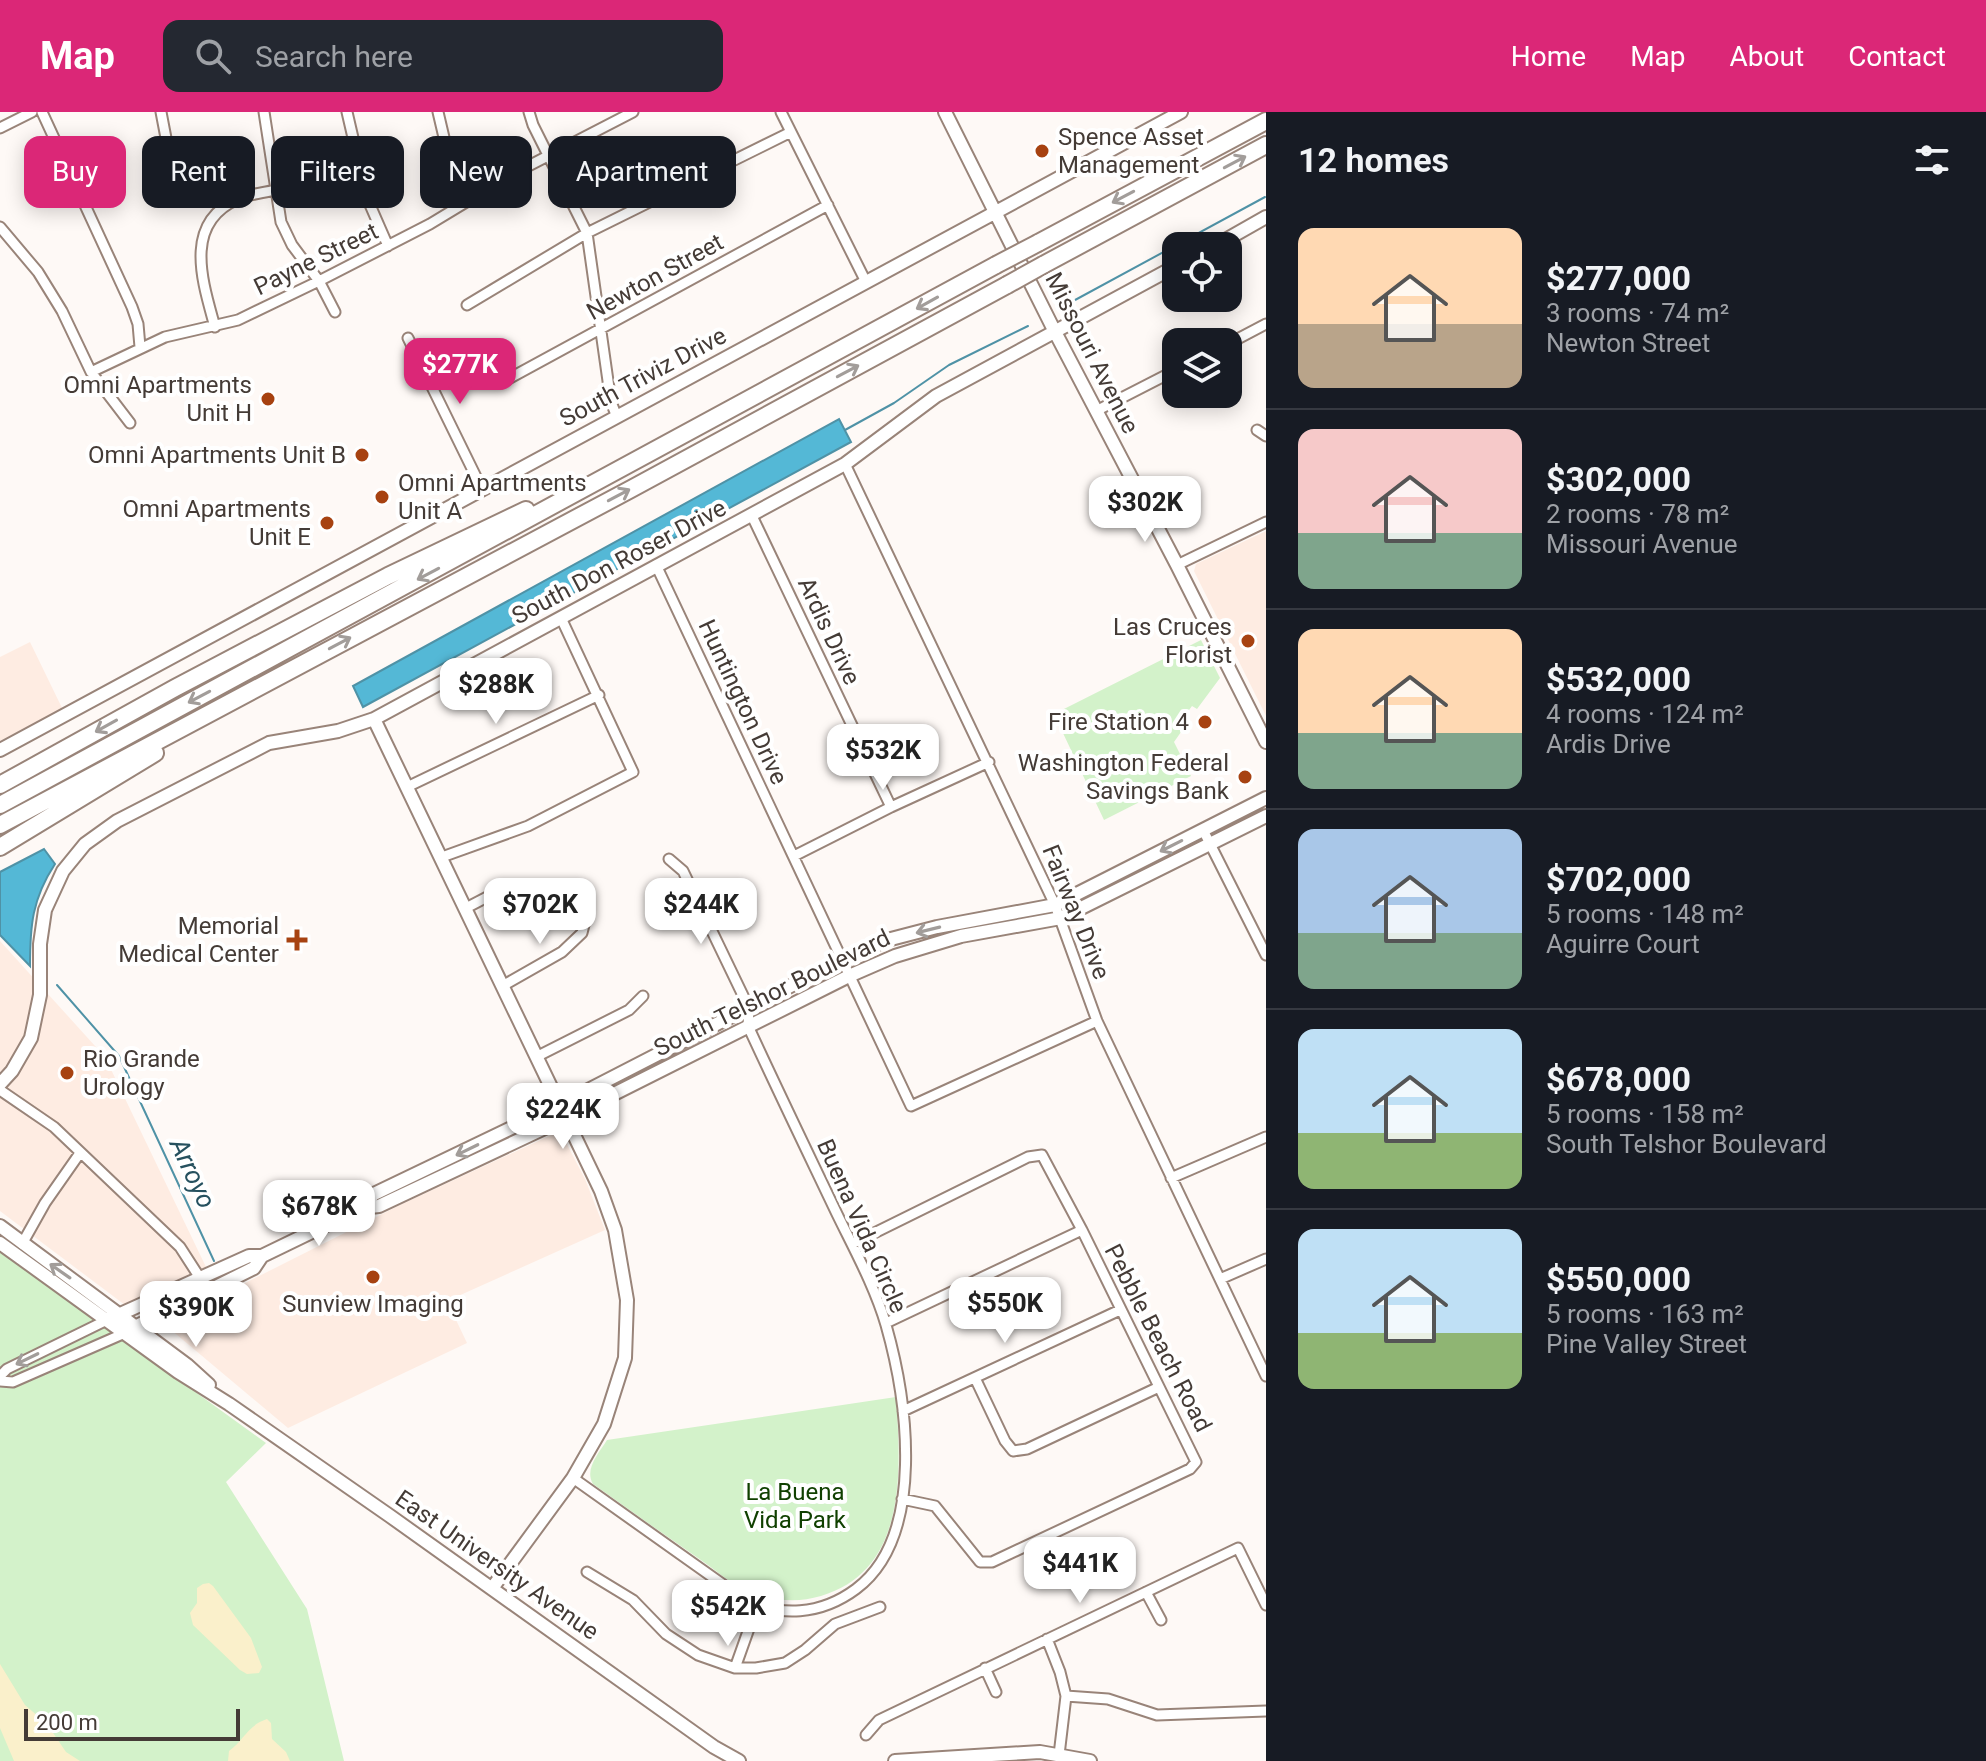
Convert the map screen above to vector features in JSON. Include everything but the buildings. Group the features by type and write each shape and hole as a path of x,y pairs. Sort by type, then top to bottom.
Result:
{"highway":[{"path":"0,805 1266,121"},
{"path":"0,825 1266,145"},
{"path":"0,785 388,576 676,440"},
{"path":"0,847 62,807 197,729 271,680"},
{"path":"0,773 59,751"}],"main road":[{"name":"Missouri Avenue","path":"945,112 1266,742"},
{"name":"South Triviz Drive","path":"0,750 1181,112"},
{"path":"1240,232 1266,217"},
{"name":"South Don Roser Drive","path":"0,1087 31,1038 40,995 40,944 45,910 63,871 85,844 117,821 269,743 338,731 374,719 845,464 936,396 1162,273"},
{"path":"374,719 568,1117 612,1219 627,1300 625,1358 604,1424 573,1478 493,1587"},
{"path":"1262,800 1266,791"},
{"name":"South Telshor Boulevard","path":"107,1320 249,1256 262,1256 361,1208 379,1206 406,1186 841,960 887,940 924,930 1055,905 1262,800"},
{"name":"South Telshor Boulevard","path":"361,1208 374,1194 406,1186 568,1117 895,956 961,936 1061,918 1266,817"},
{"name":"East University Avenue","path":"0,1226 121,1314 130,1330 178,1372 493,1587 714,1747 739,1761"},
{"name":"East University Avenue","path":"0,1243 107,1320 167,1350 229,1404"},
{"name":"South Telshor Boulevard","path":"130,1330 254,1268 262,1256"},
{"path":"166,1311 159,1328 167,1350"},
{"path":"895,1761 1002,1753 1059,1755 1090,1761"}],"street":[{"path":"0,128 32,112"},
{"path":"42,112 132,307 138,324 140,347"},
{"path":"161,112 166,136"},
{"path":"264,112 271,162"},
{"path":"347,112 367,198 388,246"},
{"path":"438,112 444,136"},
{"path":"529,112 548,156"},
{"path":"781,112 866,282"},
{"name":"Payne Street","path":"585,136 626,114"},
{"path":"467,305 587,233 791,132"},
{"name":"Payne Street","path":"532,165 548,156"},
{"path":"215,327 199,260 206,230 225,206 238,199 271,191"},
{"name":"Newton Street","path":"501,383 828,205"},
{"path":"277,208 285,232 319,281 335,312"},
{"name":"Payne Street","path":"91,372 140,347 184,331 238,320 388,246 456,208"},
{"path":"574,208 587,233 611,402 617,417"},
{"path":"0,227 38,272 62,311 91,372 130,423"},
{"path":"1242,337 1266,324"},
{"path":"408,338 482,489"},
{"path":"1096,411 1162,377"},
{"name":"Fairway Drive","path":"845,464 989,762 1061,918 1097,1021 1266,1376"},
{"name":"Ardis Drive","path":"752,516 891,807"},
{"path":"1177,565 1266,522"},
{"name":"Huntington Drive","path":"656,565 911,1106 1097,1021"},
{"path":"442,857 528,826 633,772 561,618"},
{"path":"407,787 599,695"},
{"path":"794,856 989,762"},
{"path":"1203,830 1266,955"},
{"path":"669,859 683,871 749,1008 748,1026"},
{"path":"466,908 491,895"},
{"path":"504,985 562,952 582,933 587,913"},
{"path":"538,1056 629,1010 643,996"},
{"name":"Buena Vida Circle","path":"573,1478 757,1606 788,1613 815,1608 848,1595 863,1584 887,1554 897,1529 905,1461 903,1411 886,1323 852,1244 748,1026"},
{"path":"0,1087 54,1127 180,1247 200,1278"},
{"path":"1171,1178 1266,1137"},
{"path":"22,1244 45,1203 80,1153"},
{"name":"Pebble Beach Road","path":"852,1244 1028,1157 1042,1155 1196,1462 1190,1469 992,1562 980,1562 935,1506 902,1499"},
{"path":"886,1323 1082,1230"},
{"path":"1220,1279 1266,1259"},
{"path":"903,1411 1120,1310"},
{"name":"South Telshor Boulevard","path":"107,1320 7,1369 0,1379 13,1382 130,1330"},
{"path":"975,1378 1005,1441 1013,1451 1027,1449 1159,1387"},
{"path":"866,1735 879,1720 1238,1548 1266,1605"},
{"path":"587,1572 633,1600 666,1634 698,1655 735,1668 785,1663 835,1624 880,1607"},
{"path":"1146,1592 1161,1620"},
{"path":"735,1668 757,1606"},
{"path":"1047,1639 1066,1696 1059,1755"},
{"path":"985,1668 996,1692"},
{"path":"1066,1696 1108,1699 1157,1715 1266,1711"}],"shaded area":[{"path":"1266,531 1266,716 1194,571 1196,564"},
{"path":"30,642 63,710 0,741 0,657"},
{"path":"0,941 105,1057 206,1267 125,1305 0,1211"},
{"path":"560,1131 585,1179 605,1230 447,1301 467,1343 288,1428 164,1324 402,1204"}],"green space":[{"path":"1201,640 1220,678 1197,709 1192,706 1183,718 1188,722 1174,742 1191,776 1104,820 1054,714"},
{"path":"0,1251 266,1443 226,1482 307,1609 344,1761 0,1761"},
{"name":"La Buena Vida Park","path":"896,1397 897,1485 893,1514 884,1541 870,1564 849,1583 821,1596 782,1600 738,1586 593,1484 591,1478 594,1461 607,1440"}],"sand":[{"path":"203,1584 213,1586 251,1638 262,1667 259,1673 247,1674 240,1670 193,1625 190,1613 197,1603 197,1588"},
{"path":"0,1664 25,1705 47,1724 66,1752 80,1761 14,1761 0,1728"},
{"path":"267,1719 271,1723 272,1739 286,1752 290,1761 228,1761 229,1751 255,1725"}],"water":[{"path":"839,419 851,442 363,707 353,686"},
{"path":"44,849 55,864 41,889 34,913 30,966 0,935 0,872"}],"waterway":[{"path":"1064,306 1265,197"},
{"path":"845,430 894,403 949,365 1028,326"},
{"name":"Arroyo","path":"57,985 119,1056 214,1261"}],"place":[{"name":"Spence Asset Management","path":"1042,151"},
{"name":"Omni Apartments Unit H","path":"268,399"},
{"name":"Omni Apartments Unit B","path":"362,455"},
{"name":"Omni Apartments Unit A","path":"382,497"},
{"name":"Omni Apartments Unit E","path":"327,523"},
{"name":"Las Cruces Florist","path":"1248,641"},
{"name":"Fire Station 4","path":"1205,722"},
{"name":"Washington Federal Savings Bank","path":"1245,777"},
{"name":"Memorial Medical Center","path":"297,940"},
{"name":"Rio Grande Urology","path":"67,1073"},
{"name":"Sunview Imaging","path":"373,1277"}]}
